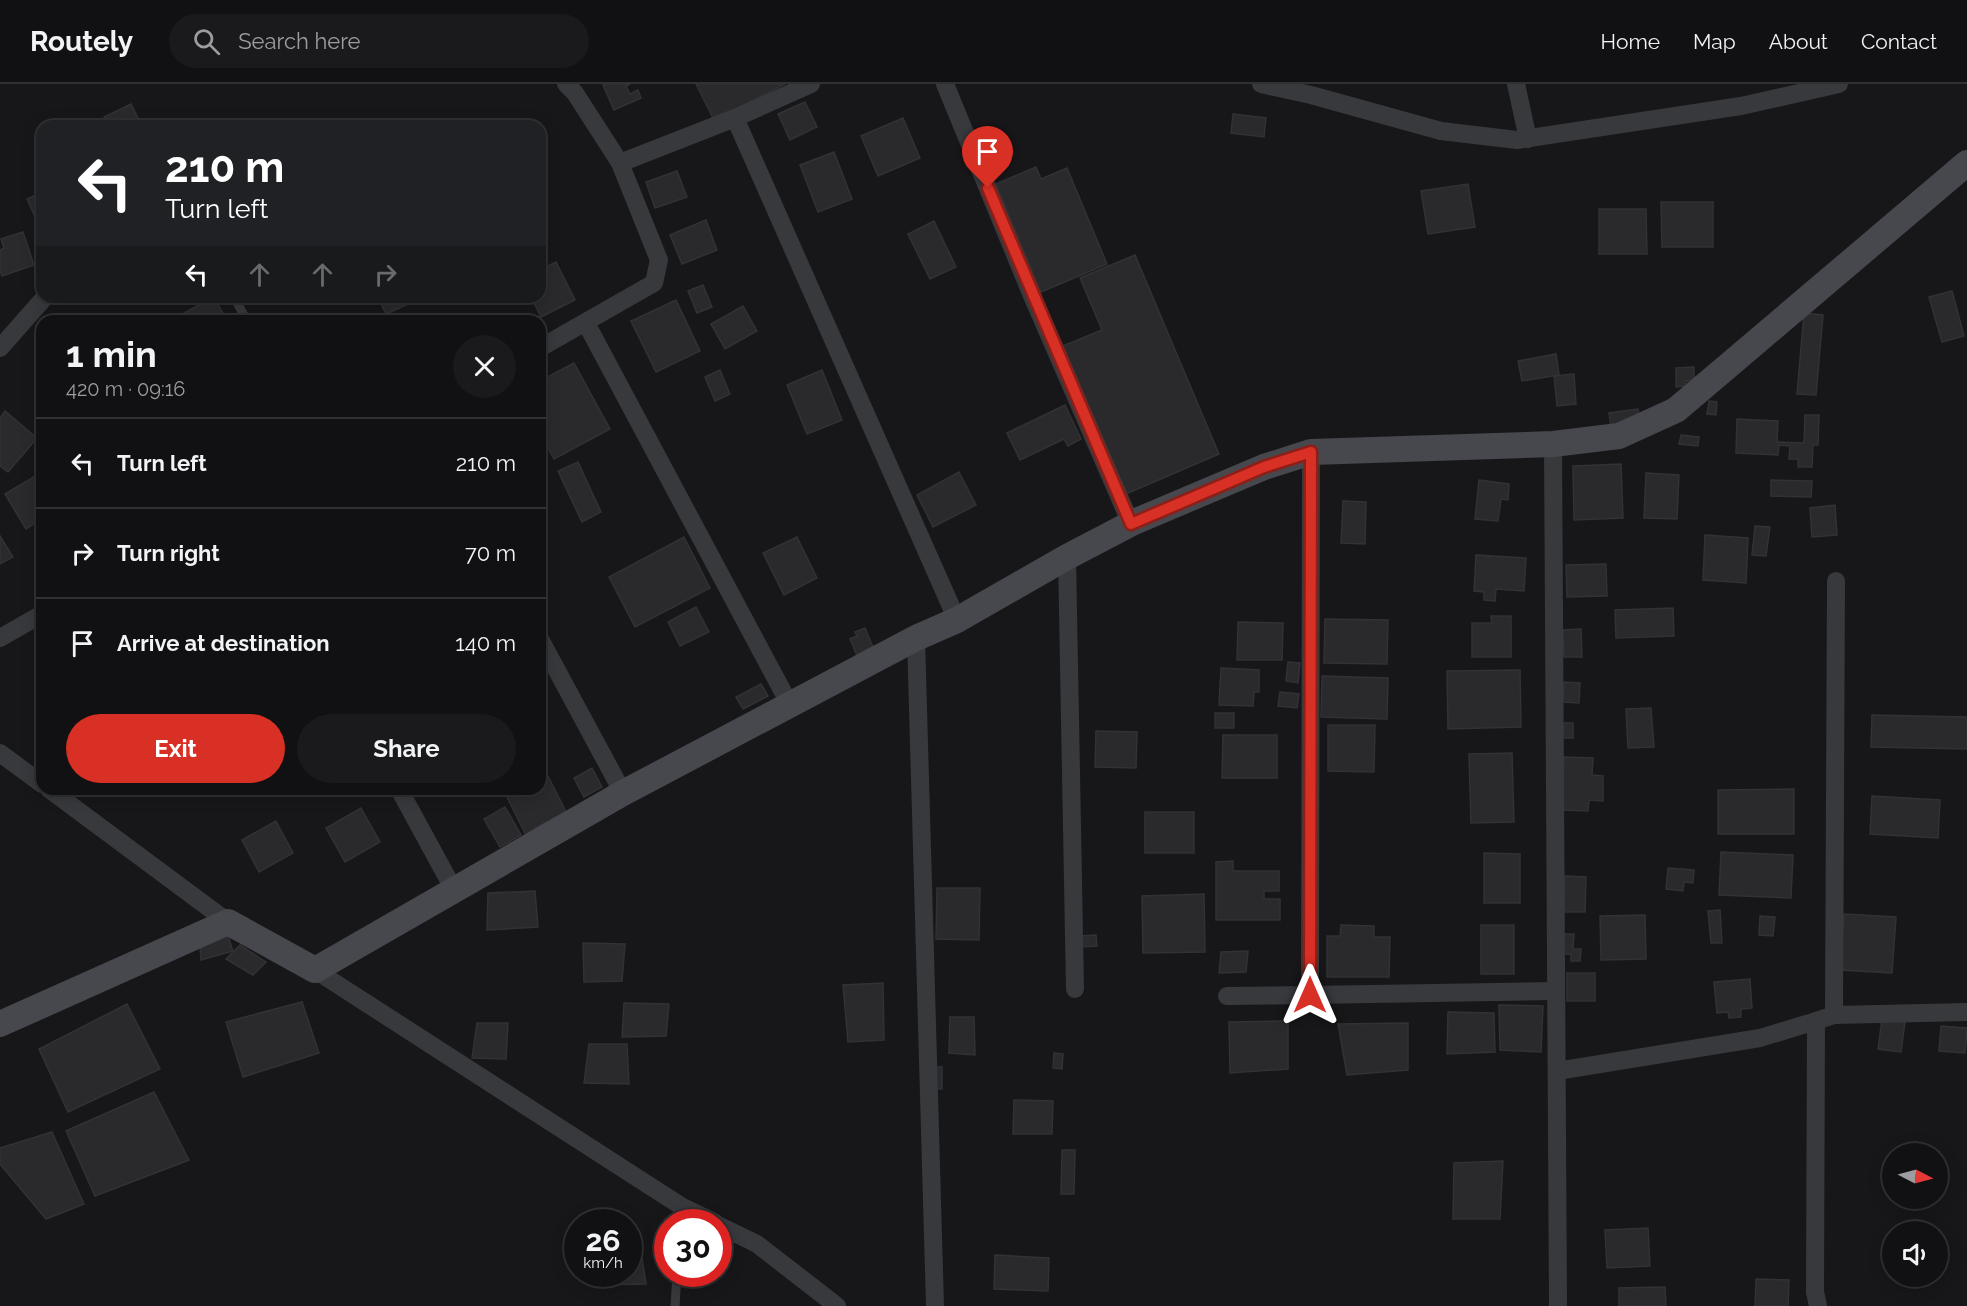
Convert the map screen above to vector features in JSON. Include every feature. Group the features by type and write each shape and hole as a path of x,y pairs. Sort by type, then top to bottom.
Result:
{"street":[{"path":"546,345 654,283 659,260 620,163 575,93 566,84"},
{"path":"620,163 735,118 811,84"},
{"path":"945,84 1030,291 1131,524"},
{"path":"1261,84 1311,95 1441,131 1516,140 1741,106 1839,84"},
{"path":"1516,84 1528,139"},
{"path":"735,118 957,620"},
{"path":"315,970 623,793 916,638 957,620 1067,557 1131,524 1264,467 1311,452 1553,444 1619,436 1676,410 1967,164"},
{"path":"0,348 40,303"},
{"path":"586,323 790,705"},
{"path":"1553,444 1558,1306"},
{"path":"1310,995 1311,452"},
{"path":"1067,557 1075,989"},
{"path":"1834,1015 1836,581"},
{"path":"0,638 36,617"},
{"path":"916,638 935,1306"},
{"path":"546,650 623,793"},
{"path":"0,753 36,780"},
{"path":"57,795 228,922 315,970 673,1209"},
{"path":"402,795 454,890"},
{"path":"0,1024 228,922"},
{"path":"1227,996 1557,991"},
{"path":"1557,1071 1760,1038 1834,1015 1967,1012"},
{"path":"1816,1021 1815,1292 1818,1306"},
{"path":"732,1232 757,1244 837,1306"}],"lane":[{"path":"675,1306 676,1287"}],"building":[{"path":"630,84 626,86 630,94 638,90 641,98 614,110 603,85"},
{"path":"696,84 785,84 714,120"},
{"path":"805,102 817,127 790,140 778,114"},
{"path":"131,104 139,120 105,120 104,117"},
{"path":"1233,114 1266,118 1264,137 1231,133"},
{"path":"903,118 920,158 878,176 861,136"},
{"path":"834,152 852,199 818,212 800,165"},
{"path":"1036,167 1041,179 1067,168 1107,264 1041,292 996,184"},
{"path":"677,171 687,197 655,208 646,182"},
{"path":"1468,184 1475,227 1428,234 1421,191"},
{"path":"36,195 36,219 27,199"},
{"path":"1661,202 1713,202 1713,247 1662,247"},
{"path":"1599,209 1646,209 1647,254 1599,254"},
{"path":"706,220 717,250 682,264 670,235"},
{"path":"934,221 956,267 930,279 908,234"},
{"path":"23,232 34,265 2,276 0,250 4,248 1,239"},
{"path":"1135,255 1219,454 1126,494 1063,346 1102,330 1080,278"},
{"path":"556,262 575,300 545,315 540,315 534,303 546,303 546,267"},
{"path":"703,285 712,307 697,313 688,291"},
{"path":"1952,291 1964,336 1942,342 1929,297"},
{"path":"676,300 700,351 656,372 631,321"},
{"path":"203,303 217,303 224,315 183,315"},
{"path":"381,303 408,303 408,304 386,314"},
{"path":"743,306 757,331 725,349 711,324"},
{"path":"1804,313 1823,315 1816,395 1797,394"},
{"path":"1556,354 1559,375 1522,381 1518,361"},
{"path":"574,363 610,429 554,459 546,444 546,378"},
{"path":"1694,367 1694,381 1686,381 1686,386 1676,387 1676,368"},
{"path":"720,370 730,394 715,401 705,377"},
{"path":"822,370 842,420 807,434 787,385"},
{"path":"1574,374 1576,404 1557,406 1554,376"},
{"path":"1709,401 1717,402 1716,415 1707,414"},
{"path":"1065,405 1081,439 1068,446 1064,439 1020,460 1007,433"},
{"path":"1638,409 1640,423 1611,427 1609,413"},
{"path":"5,411 36,437 8,472 0,466 0,418"},
{"path":"1805,415 1819,415 1818,445 1813,445 1812,467 1798,467 1798,459 1789,459 1790,446 1779,445 1778,455 1736,453 1737,419 1778,421 1777,442 1804,443"},
{"path":"1681,435 1699,437 1698,446 1679,444"},
{"path":"578,462 601,512 582,522 558,471"},
{"path":"1621,464 1623,518 1574,520 1573,466"},
{"path":"959,472 976,505 933,527 917,495"},
{"path":"1646,473 1679,475 1677,519 1644,518"},
{"path":"36,476 36,523 26,529 5,494"},
{"path":"1479,480 1509,484 1508,500 1501,499 1498,521 1475,519"},
{"path":"1771,480 1812,481 1811,497 1771,496"},
{"path":"1343,501 1366,502 1365,544 1341,543"},
{"path":"1835,505 1837,535 1812,537 1810,508"},
{"path":"1755,526 1770,527 1766,556 1752,555"},
{"path":"1705,535 1748,538 1746,583 1703,580"},
{"path":"0,536 13,557 0,564"},
{"path":"684,537 710,588 635,627 609,577"},
{"path":"797,537 817,578 784,595 763,553"},
{"path":"1476,555 1526,558 1524,591 1496,589 1495,601 1484,600 1484,592 1474,591"},
{"path":"1606,564 1607,596 1567,597 1566,565"},
{"path":"696,607 709,632 680,646 668,622"},
{"path":"1673,608 1674,636 1616,638 1615,610"},
{"path":"1491,616 1511,616 1511,657 1472,657 1472,623 1492,623"},
{"path":"1325,619 1388,620 1387,664 1324,663"},
{"path":"1238,622 1283,623 1282,660 1237,660"},
{"path":"865,628 873,647 866,650 867,654 858,658 850,639 857,636 855,632"},
{"path":"1581,629 1582,657 1564,657 1563,630"},
{"path":"1288,662 1300,663 1298,683 1286,681"},
{"path":"1221,668 1259,670 1259,692 1254,692 1253,706 1219,705"},
{"path":"1520,670 1521,727 1448,729 1447,671"},
{"path":"1322,676 1388,678 1387,719 1321,717"},
{"path":"1564,682 1580,683 1579,703 1563,702"},
{"path":"761,684 768,696 743,709 736,697"},
{"path":"1280,692 1299,694 1297,708 1278,706"},
{"path":"1651,708 1654,747 1628,748 1626,709"},
{"path":"1215,713 1234,713 1234,728 1215,728"},
{"path":"1872,715 1967,717 1967,749 1871,747"},
{"path":"1563,723 1573,723 1573,738 1563,738"},
{"path":"1328,725 1375,725 1374,772 1328,771"},
{"path":"1096,731 1137,732 1136,768 1095,767"},
{"path":"1223,735 1277,735 1277,778 1222,778"},
{"path":"1512,753 1514,822 1471,823 1469,754"},
{"path":"1564,757 1593,758 1592,775 1603,776 1603,801 1589,800 1588,811 1562,810"},
{"path":"592,768 602,787 584,797 574,778"},
{"path":"546,772 566,812 535,828 537,832 527,837 506,795 546,795"},
{"path":"1794,789 1794,834 1718,834 1718,790"},
{"path":"1872,796 1940,800 1938,838 1870,834"},
{"path":"505,807 521,835 500,847 484,819"},
{"path":"361,808 380,842 345,862 326,828"},
{"path":"1145,812 1194,812 1194,853 1145,853"},
{"path":"276,821 293,853 259,872 242,840"},
{"path":"1721,852 1793,855 1791,898 1719,895"},
{"path":"1484,853 1520,854 1520,903 1484,903"},
{"path":"1233,861 1233,871 1279,871 1279,891 1264,891 1264,899 1280,899 1280,920 1216,920 1216,862"},
{"path":"1668,868 1694,870 1693,883 1684,882 1683,891 1666,889"},
{"path":"1565,876 1586,877 1585,912 1564,912"},
{"path":"937,888 980,888 979,940 936,939"},
{"path":"535,891 538,927 487,930 488,893"},
{"path":"1204,894 1205,952 1143,953 1142,896"},
{"path":"1720,910 1722,943 1711,943 1708,911"},
{"path":"1844,914 1896,917 1892,973 1840,970"},
{"path":"1645,915 1646,959 1601,960 1600,916"},
{"path":"1760,916 1775,917 1773,936 1759,935"},
{"path":"1341,925 1374,926 1374,937 1390,937 1389,977 1327,977 1327,936 1340,936"},
{"path":"1481,925 1514,925 1514,974 1481,974"},
{"path":"1562,934 1574,934 1573,949 1581,949 1580,961 1571,961 1571,954 1561,954"},
{"path":"1096,935 1097,946 1081,947 1080,936"},
{"path":"228,936 233,951 201,960 200,945"},
{"path":"583,943 625,944 622,981 584,982"},
{"path":"240,945 266,962 253,975 226,959"},
{"path":"1248,951 1246,972 1219,973 1221,952"},
{"path":"1567,973 1595,973 1595,1001 1567,1001"},
{"path":"1750,979 1752,1008 1741,1009 1741,1017 1729,1018 1728,1012 1717,1013 1714,982"},
{"path":"883,983 884,1040 848,1042 843,985"},
{"path":"302,1002 319,1053 243,1077 226,1022"},
{"path":"624,1003 669,1004 666,1036 622,1037"},
{"path":"127,1004 160,1069 68,1112 39,1049"},
{"path":"1499,1005 1543,1006 1541,1052 1500,1050"},
{"path":"1448,1012 1494,1013 1495,1052 1447,1054"},
{"path":"950,1017 974,1017 975,1055 949,1053"},
{"path":"1882,1019 1905,1022 1901,1052 1878,1049"},
{"path":"1288,1021 1288,1069 1230,1073 1229,1022"},
{"path":"477,1023 508,1023 506,1059 472,1058"},
{"path":"1408,1023 1408,1070 1347,1075 1338,1024"},
{"path":"1941,1026 1967,1028 1965,1053 1939,1051"},
{"path":"589,1044 627,1044 629,1084 584,1083"},
{"path":"1054,1053 1063,1054 1062,1069 1053,1068"},
{"path":"933,1067 942,1067 942,1089 933,1089"},
{"path":"154,1092 189,1160 95,1196 66,1131"},
{"path":"1014,1100 1053,1101 1052,1134 1013,1134"},
{"path":"52,1132 84,1204 46,1219 0,1164 0,1148"},
{"path":"1062,1150 1075,1150 1074,1194 1061,1194"},
{"path":"1503,1161 1500,1219 1453,1219 1454,1163"},
{"path":"1648,1228 1650,1266 1607,1268 1605,1230"},
{"path":"995,1255 1049,1258 1048,1291 994,1289"},
{"path":"642,1257 646,1284 642,1284"},
{"path":"1756,1279 1789,1280 1788,1306 1755,1306"},
{"path":"1665,1287 1666,1306 1619,1306 1619,1288"}],"route":[{"path":"988,188 1131,524 1264,467 1311,452 1310,995"}]}
